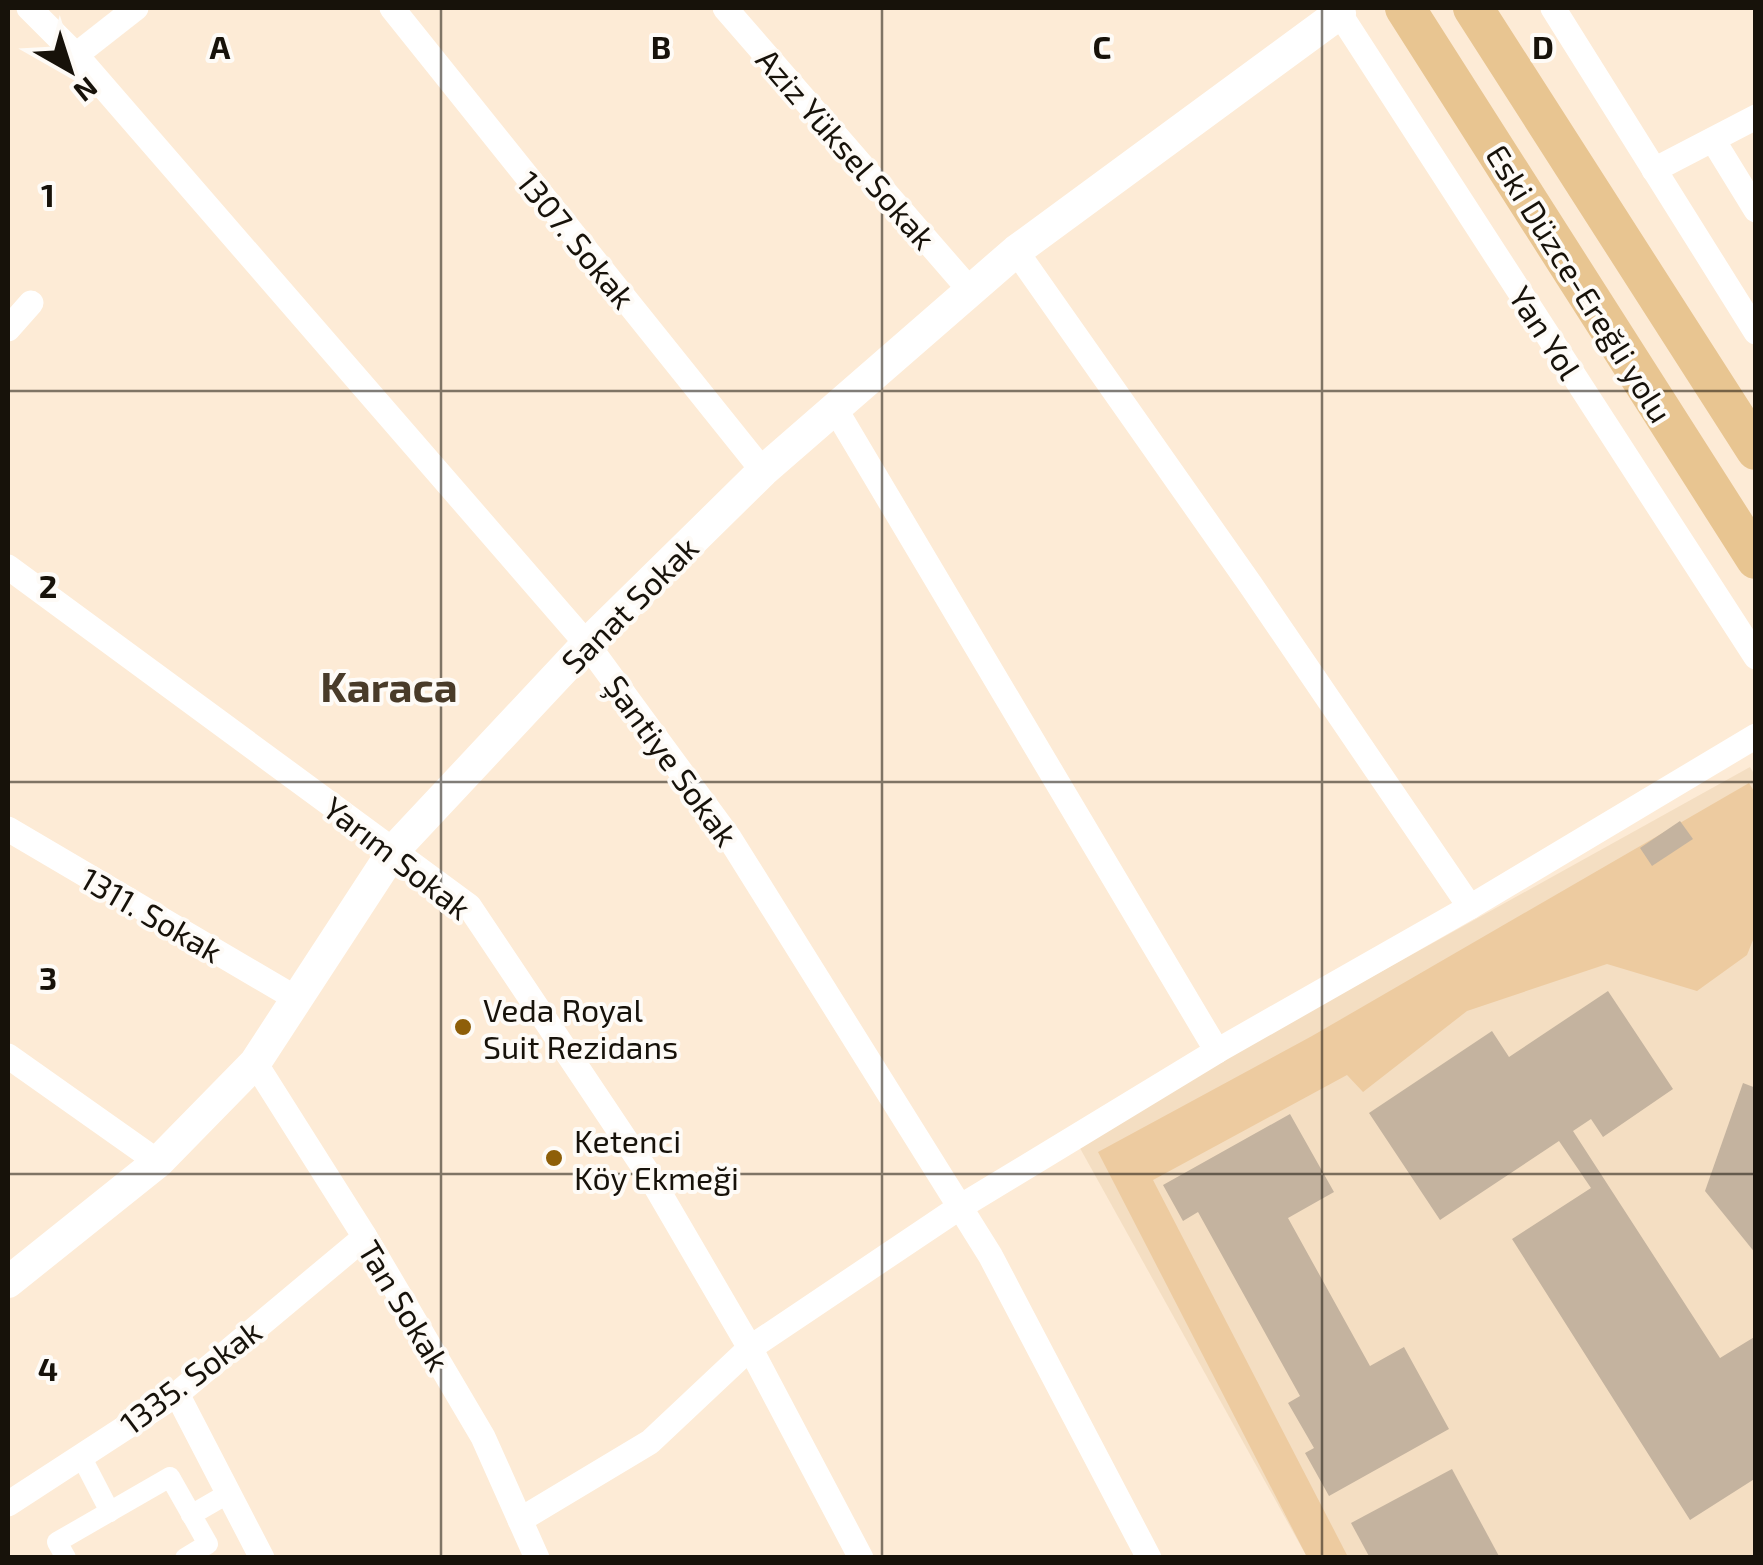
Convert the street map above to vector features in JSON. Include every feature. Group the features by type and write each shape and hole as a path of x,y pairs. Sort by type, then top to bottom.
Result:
{"main road":[{"name":"Eski Düzce-Ereğli yolu","path":"1405,8 1756,558"},
{"name":"Eski Düzce-Ereğli yolu","path":"1473,8 1756,450"}],"street":[{"name":"Şantiye Sokak","path":"30,8 588,644 730,839 990,1255 1150,1558"},
{"path":"76,56 136,8"},
{"name":"1307. Sokak","path":"392,8 762,471"},
{"name":"Aziz Yüksel Sokak","path":"725,8 970,289"},
{"path":"1553,8 1756,332"},
{"name":"Sanat Sokak","path":"8,1282 158,1162 255,1063 394,850 588,644 762,471 1016,251 1338,10"},
{"name":"Yan Yol","path":"1338,10 1752,645"},
{"path":"1654,170 1756,117"},
{"path":"1713,140 1756,210"},
{"path":"1016,251 1470,907"},
{"path":"8,329 31,303"},
{"path":"834,407 1217,1052"},
{"name":"Yarım Sokak","path":"8,567 469,906 649,1175 750,1348 861,1558"},
{"path":"520,1520 650,1442 750,1348 960,1207 1756,736"},
{"name":"1311. Sokak","path":"8,829 297,999"},
{"path":"8,1056 158,1162"},
{"name":"Tan Sokak","path":"255,1063 364,1236 483,1437 537,1558"},
{"name":"1335. Sokak","path":"8,1504 177,1394 364,1236"},
{"path":"177,1394 262,1558"},
{"path":"81,1456 110,1512"},
{"path":"66,1558 57,1542 170,1478 208,1544 185,1558"},
{"path":"191,1514 228,1493"}],"shaded area":[{"path":"1750,767 1756,777 1755,1557 1307,1557 1076,1141"},
{"path":"1749,783 1755,793 1755,935 1747,955 1697,991 1607,964 1467,1011 1363,1092 1347,1075 1153,1180 1348,1557 1307,1557 1098,1152 1312,1036"}],"building":[{"path":"1680,821 1693,839 1652,866 1640,848"},
{"path":"1608,991 1673,1089 1603,1137 1591,1119 1573,1131 1720,1358 1756,1336 1756,1478 1690,1520 1512,1239 1591,1188 1559,1141 1440,1220 1369,1113 1492,1031 1509,1057"},
{"path":"1743,1083 1756,1088 1756,1254 1705,1191"},
{"path":"1290,1114 1334,1192 1288,1218 1370,1366 1404,1347 1449,1429 1329,1496 1305,1453 1314,1448 1288,1403 1300,1396 1198,1212 1183,1221 1163,1185"},
{"path":"1452,1469 1500,1558 1370,1558 1351,1523"}],"place":[{"name":"Veda Royal Suit Rezidans","path":"463,1027"},
{"name":"Ketenci Köy Ekmeği","path":"554,1158"}],"district":[{"name":"Karaca","path":"389,685"}]}
